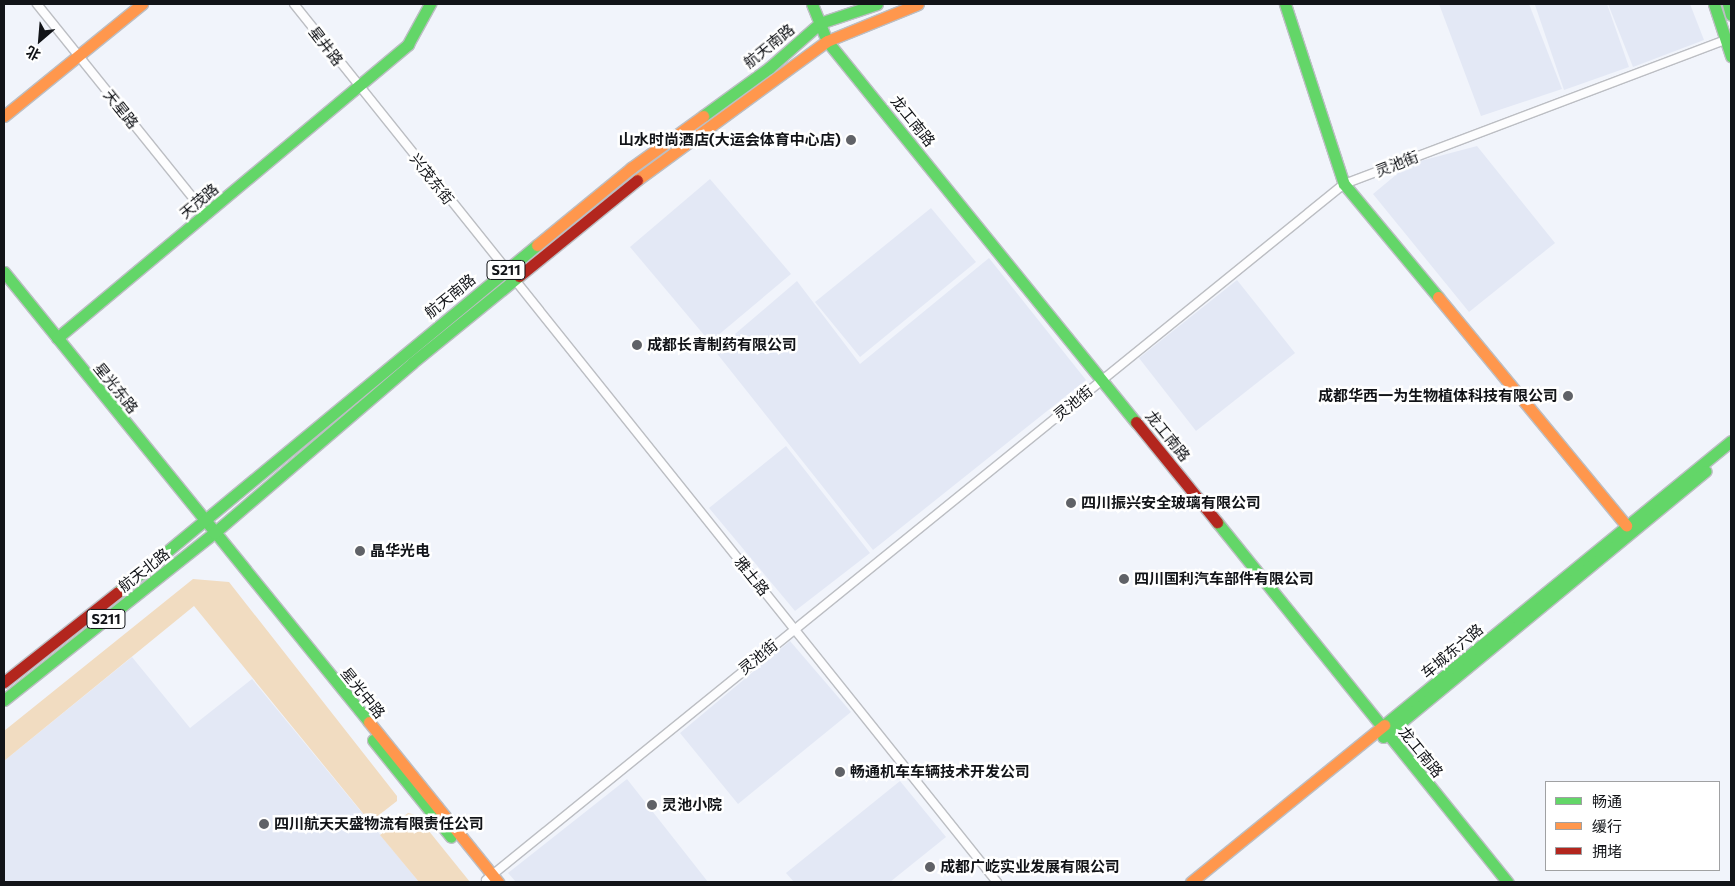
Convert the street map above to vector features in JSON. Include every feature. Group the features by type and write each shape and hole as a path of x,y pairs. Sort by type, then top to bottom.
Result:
{"main road":[{"path":"4,116 142,4"},
{"name":"天茂路","path":"57,338 359,87 408,44 430,4"},
{"name":"龙工南路","path":"812,4 827,40 1508,882"},
{"path":"820,23 877,4"},
{"name":"航天南路","path":"211,535 513,281 639,179 827,40 918,4"},
{"path":"1284,4 1344,184 1626,525"},
{"path":"1714,4 1731,56"},
{"path":"1728,4 1731,15"},
{"name":"航天南路","path":"203,524 631,168 768,68 820,23"},
{"name":"星光东路","path":"4,272 203,524"},
{"name":"星光东路","path":"4,284 203,524"},
{"name":"车城东六路","path":"1191,882 1385,731 1626,525 1731,441"},
{"name":"车城东六路","path":"1202,882 1731,450"},
{"name":"星光中路","path":"203,524 491,880"},
{"name":"航天北路","path":"4,682 203,524"},
{"name":"航天北路","path":"4,700 211,535"}],"street":[{"name":"天星路","path":"37,4 206,214"},
{"name":"星井路","path":"294,4 359,87"},
{"name":"灵池街","path":"491,880 794,627 1344,184 1726,40"},
{"name":"兴茂东街","path":"359,87 505,271"},
{"name":"雅土路","path":"505,271 794,627 997,882"}],"shaded area":[{"path":"1439,4 1529,4 1562,89 1481,116"},
{"path":"1607,4 1629,67 1564,90 1535,5"},
{"path":"1608,4 1690,4 1704,40 1633,67"},
{"path":"1477,146 1555,243 1469,312 1373,194 1409,164"},
{"path":"710,179 791,274 710,342 630,247"},
{"path":"931,208 976,262 860,357 815,302"},
{"path":"989,258 1086,380 873,550 715,351 797,281 860,364"},
{"path":"1237,280 1295,353 1196,431 1139,358"},
{"path":"786,446 870,553 795,611 709,508"},
{"path":"193,579 229,582 397,796 397,801 370,822 194,606 4,761 4,731"},
{"path":"790,641 851,712 738,804 680,733"},
{"path":"132,657 190,728 252,679 419,882 4,882 4,761"},
{"path":"627,779 708,882 516,882 508,873"},
{"path":"900,781 946,837 890,882 794,882 786,873"},
{"path":"408,813 416,815 470,882 419,882 380,835"}],"traffic: fast":[{"path":"57,338 408,44 430,4"},
{"path":"812,4 827,41 1136,422"},
{"path":"703,116 769,68 820,23 877,4"},
{"path":"1285,4 1344,184 1438,297"},
{"path":"1714,4 1731,56"},
{"path":"1728,4 1731,15"},
{"path":"118,592 537,245"},
{"path":"4,272 369,722"},
{"path":"4,700 214,533 412,363 519,276"},
{"path":"1384,725 1731,441"},
{"path":"1383,737 1706,471"},
{"path":"1217,522 1508,882"},
{"path":"373,740 451,837"}],"traffic: slow":[{"path":"4,116 142,4"},
{"path":"637,180 827,41 918,4"},
{"path":"537,245 631,168 703,116"},
{"path":"1438,297 1626,525"},
{"path":"369,722 498,882"},
{"path":"1191,882 1384,725"}],"traffic: jam":[{"path":"519,276 637,180"},
{"path":"1136,422 1217,522"},
{"path":"4,682 118,592"}],"place":[{"name":"山水时尚酒店(大运会体育中心店)","path":"851,140"},
{"name":"成都长青制药有限公司","path":"637,345"},
{"name":"成都华西一为生物植体科技有限公司","path":"1568,396"},
{"name":"四川振兴安全玻璃有限公司","path":"1071,503"},
{"name":"晶华光电","path":"360,551"},
{"name":"四川国利汽车部件有限公司","path":"1124,579"},
{"name":"畅通机车车辆技术开发公司","path":"840,772"},
{"name":"灵池小院","path":"652,805"},
{"name":"四川航天天盛物流有限责任公司","path":"264,824"},
{"name":"成都广屹实业发展有限公司","path":"930,867"}]}
